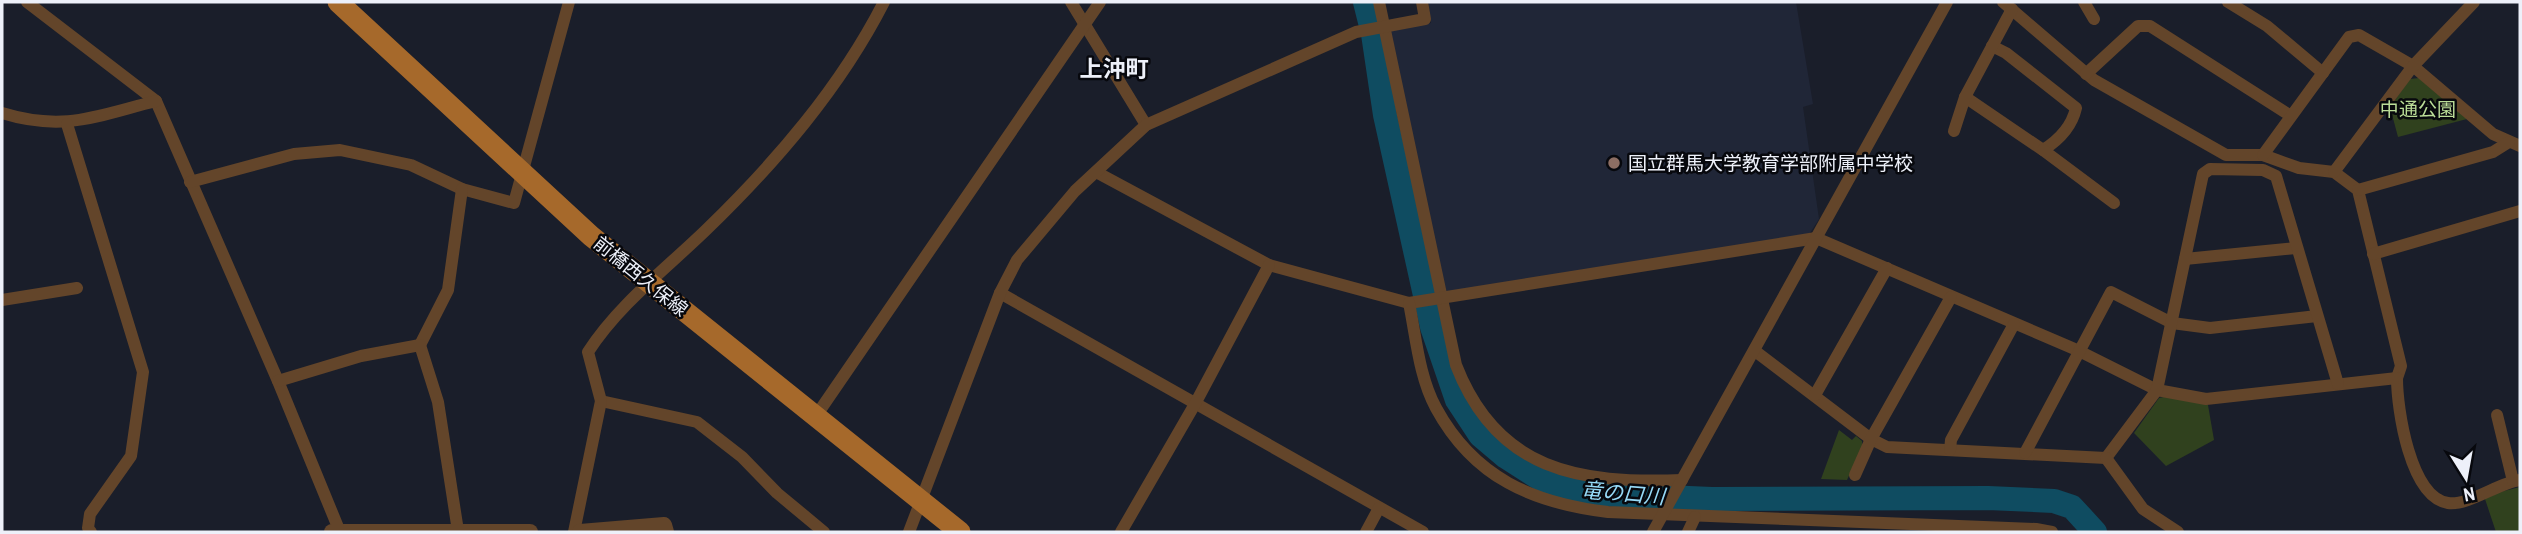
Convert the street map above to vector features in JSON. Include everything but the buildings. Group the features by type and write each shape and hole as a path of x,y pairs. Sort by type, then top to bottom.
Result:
{"main road":[{"name":"前橋西久保線","path":"338,2 591,236 960,532"}],"street":[{"path":"27,2 156,101 278,381 340,532"},
{"path":"190,182 294,154 340,149 411,165 462,189 514,203 569,2"},
{"path":"574,532 601,401 588,352 606,323 651,284 736,200 832,91 860,49 884,2"},
{"path":"1071,2 1146,125"},
{"path":"816,416 1100,2"},
{"path":"1379,2 1456,365 1475,406 1505,440 1540,463 1581,477 1680,483"},
{"path":"909,532 1000,293 1017,260 1075,191 1146,125 1356,32 1425,19 1422,2"},
{"path":"1653,532 1947,2"},
{"path":"2084,2 2094,19"},
{"path":"2228,2 2267,26 2323,73"},
{"path":"2334,172 2413,66 2474,2"},
{"path":"1954,131 1965,97 1992,46 2007,6 2086,74 2226,155 2263,155 2299,168 2334,172 2358,190 2401,366 2397,406 2409,453 2430,493 2447,503 2463,501 2516,481 2497,415"},
{"path":"2086,74 2138,26 2150,26 2291,116"},
{"path":"2263,155 2349,37 2359,35 2413,66 2493,134 2514,144"},
{"path":"1992,46 2006,53 2076,108 2073,120 2054,143 2043,150"},
{"path":"1965,97 2114,203"},
{"path":"2,113 30,122 67,124 156,101"},
{"path":"67,124 143,372 131,456 90,514 88,528 91,532"},
{"path":"2358,190 2514,144"},
{"path":"2106,458 2157,390 2203,174 2210,169 2263,170 2276,176 2338,384"},
{"path":"1097,172 1269,265 1411,304 1816,238 2077,350 2157,390 2206,399 2398,378"},
{"path":"458,531 438,402 420,345 448,290 462,189"},
{"path":"2373,254 2520,211"},
{"path":"2185,259 2297,247"},
{"path":"1121,532 1195,404 1269,265"},
{"path":"1815,395 1887,268"},
{"path":"2,300 77,288"},
{"path":"2025,453 2077,350 2111,292 2172,323 2210,328 2317,316"},
{"path":"1000,293 1423,532"},
{"path":"1855,475 1871,439 1951,296"},
{"path":"1411,304 1420,362 1435,407 1462,446 1498,479 1538,498 1575,508 1695,517 2036,528 2052,532"},
{"path":"1950,450 1951,440 2014,324"},
{"path":"278,381 361,356 420,345"},
{"path":"1755,351 1871,439 1887,447 2106,458"},
{"path":"601,401 697,422 742,457 791,506 824,532"},
{"path":"2106,458 2143,509 2178,532"},
{"path":"1366,532 1379,508"},
{"path":"1688,532 1695,517"},
{"path":"580,532 664,525 666,532"},
{"path":"332,532 530,532"}],"shaded area":[{"name":"国立群馬大学教育学部附属中学校","path":"1428,2 1796,2 1813,104 1803,107 1819,219 1808,236 1444,293 1390,31 1431,23"}],"green space":[{"name":"中通公園","path":"2419,78 2467,119 2398,137 2390,107 2410,79"},
{"path":"2168,396 2208,405 2214,440 2166,466 2134,433 2159,398"},
{"path":"1839,430 1852,440 1856,436 1862,441 1862,447 1847,480 1821,479"},
{"path":"2520,487 2520,532 2496,532 2484,496"}],"waterway":[{"name":"竜の口川","path":"1365,2 1373,34 1385,115 1432,327 1457,400 1480,435 1506,457 1545,482 1595,494 1712,499 1988,498 2054,501 2072,507 2095,532"}],"place":[{"name":"国立群馬大学教育学部附属中学校","path":"1614,163"}],"district":[{"name":"上沖町","path":"1114,68"}]}
